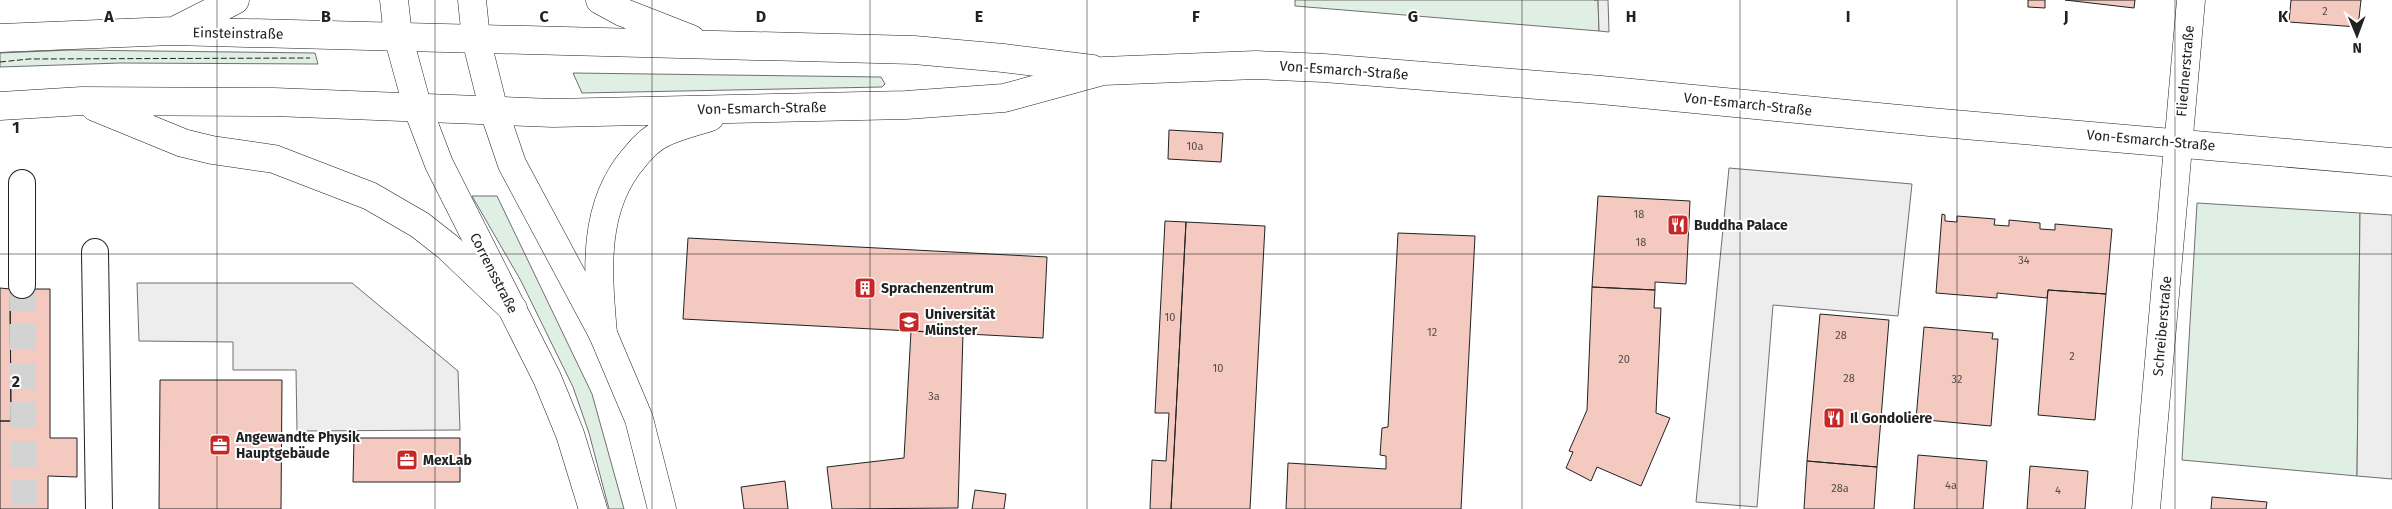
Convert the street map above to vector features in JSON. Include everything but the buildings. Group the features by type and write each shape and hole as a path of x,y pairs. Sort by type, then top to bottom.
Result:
{"main road":[{"path":"172,32 235,0"},
{"name":"Corrensstraße","path":"394,0 398,36 418,108 439,164 551,386 570,434 593,509"},
{"path":"472,0 476,39 494,111 512,164 603,334 639,419 662,509"},
{"path":"600,0 622,12 706,45"},
{"name":"Fliednerstraße","path":"2179,142 2191,0"},
{"name":"Einsteinstraße","path":"0,38 172,32 476,39"},
{"name":"Von-Esmarch-Straße","path":"476,39 914,50 1004,58 1103,71 1256,65 1324,68 1601,90 1930,122 2179,142 2392,162"},
{"name":"Von-Esmarch-Straße","path":"418,108 553,113 906,104 1004,98 1103,71"},
{"path":"82,102 183,143 212,150 274,159 370,196 420,225 448,247 513,309"},
{"path":"0,106 82,102 274,102 418,108"},
{"path":"603,334 598,264 599,246 609,202 627,166 647,144 662,133 738,108"},
{"name":"Schreiberstraße","path":"2146,509 2179,142"}],"street":[{"path":"22,190 22,284"},
{"path":"95,252 99,509"}],"green space":[{"path":"1295,0 1598,0 1599,31 1295,6"},
{"path":"71,50 315,53 318,64 120,63 0,67 0,53"},
{"path":"573,73 881,77 885,84 882,87 582,93"},
{"path":"472,196 497,196 592,394 624,509 609,509 589,433 573,387 521,281"},
{"path":"2197,203 2360,213 2357,476 2182,460"}],"shaded area":[{"path":"1598,0 1608,0 1609,32 1599,31"},
{"path":"1729,168 1912,184 1898,316 1773,305 1757,507 1696,502"},
{"path":"2360,213 2392,215 2392,479 2357,476"},
{"path":"137,283 352,283 458,371 460,430 297,431 296,370 233,370 233,342 139,341"}],"tunnel":[{"path":"22,285 24,509"}],"fence":[{"path":"0,62 29,59 310,58"}],"place":[{"name":"Buddha Palace","path":"1678,225"},
{"name":"Sprachenzentrum","path":"865,288"},
{"name":"Universität Münster","path":"909,322"},
{"name":"Il Gondoliere","path":"1834,418"},
{"name":"Angewandte Physik Hauptgebäude","path":"220,445"},
{"name":"MexLab","path":"407,460"}]}
